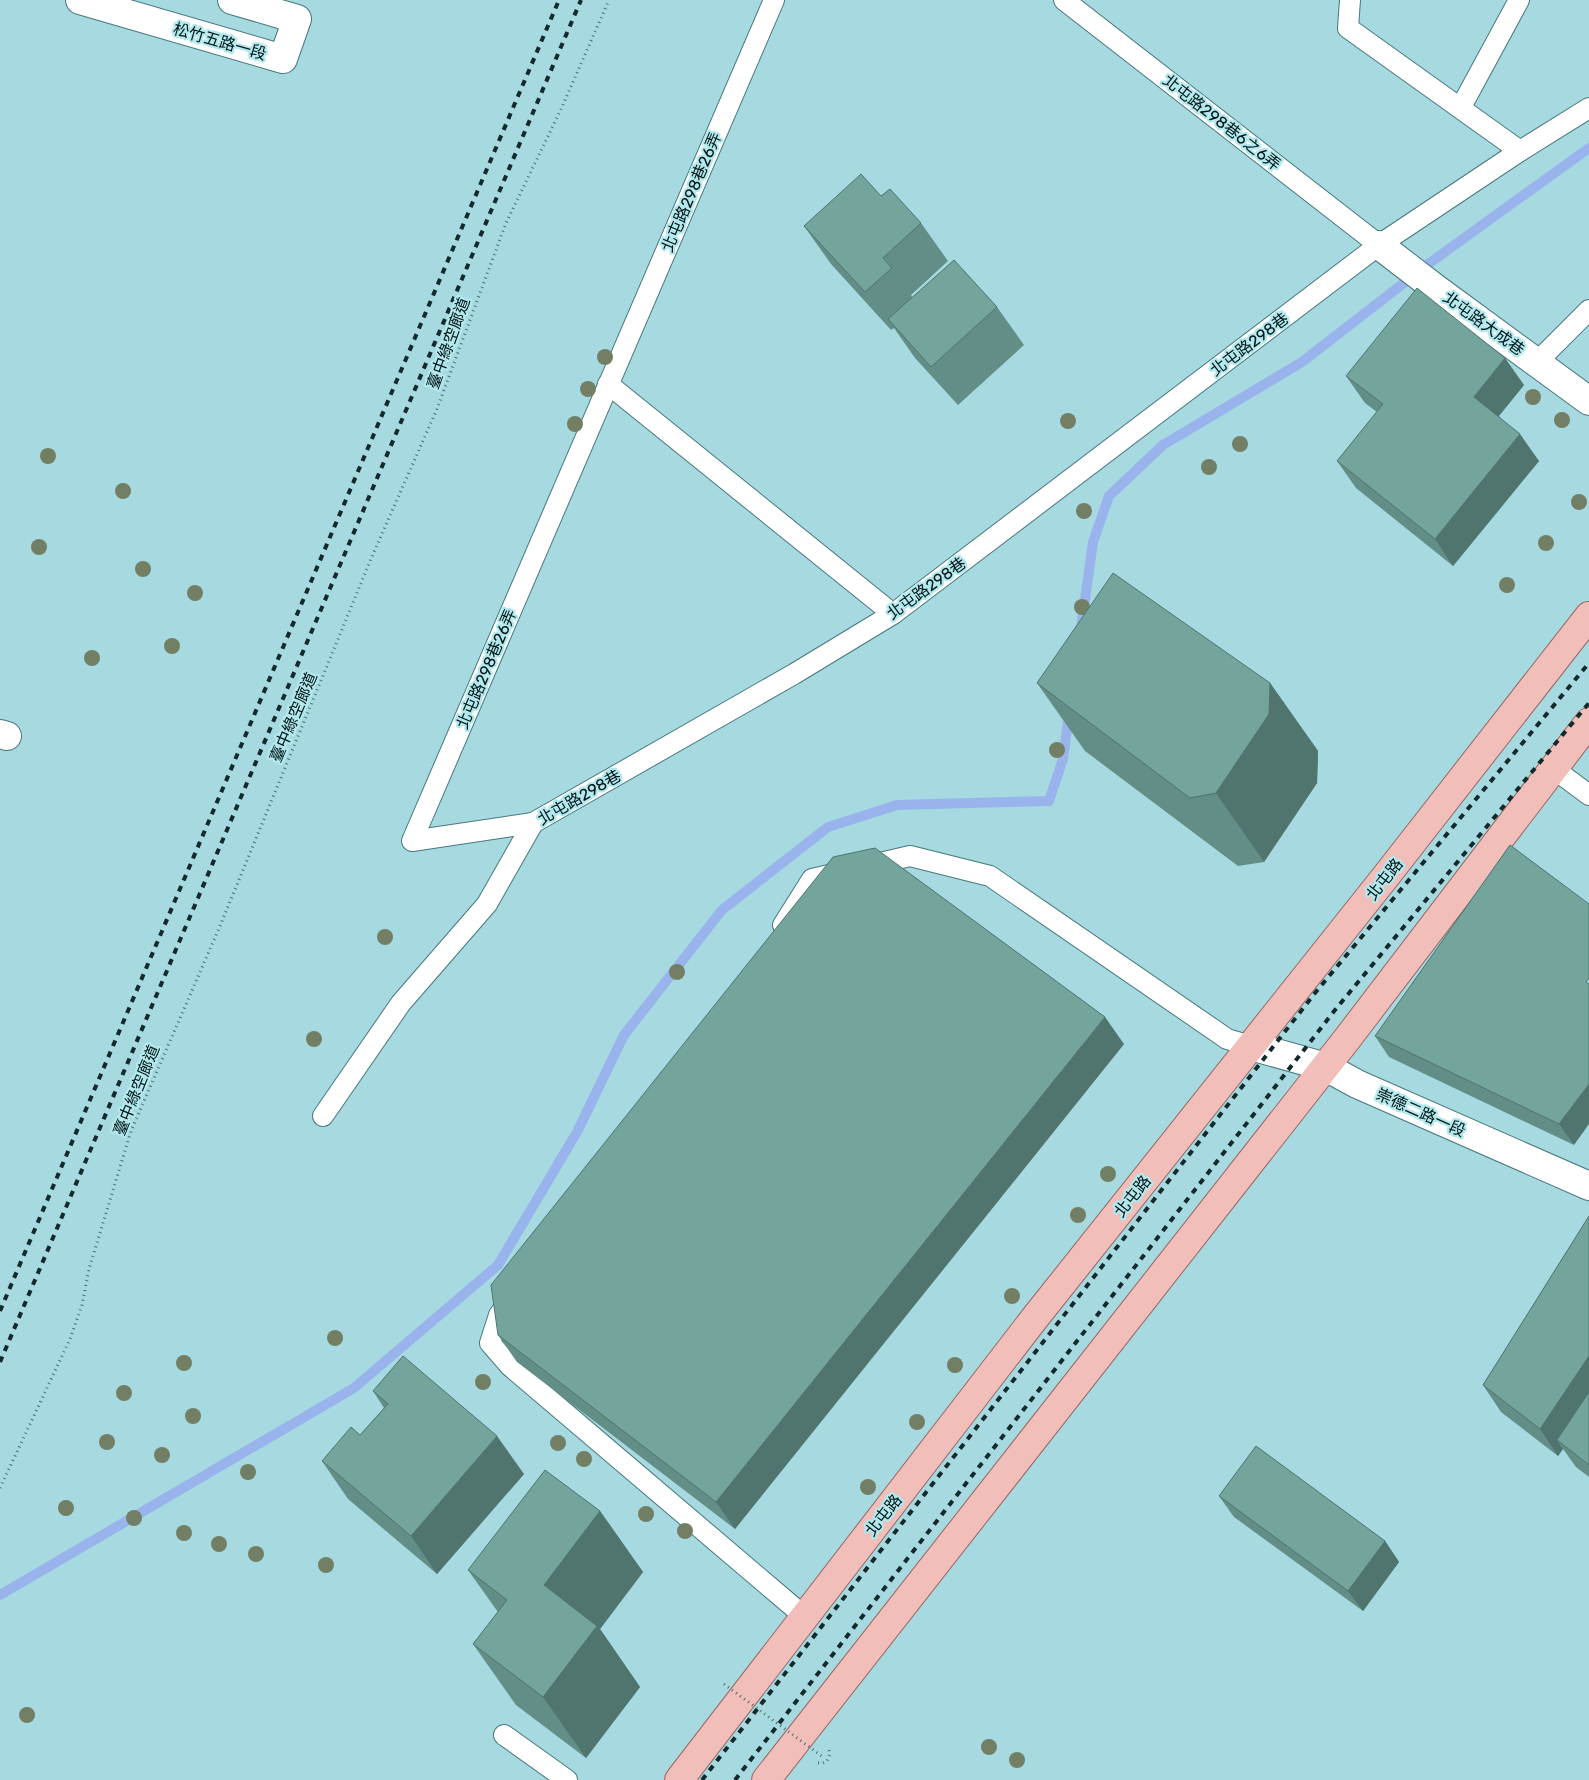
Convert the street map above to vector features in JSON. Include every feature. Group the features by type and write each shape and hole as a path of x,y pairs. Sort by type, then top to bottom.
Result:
{"main road":[{"name":"北屯路","path":"680,1780 1034,1319 1589,616"},
{"path":"766,1780 1326,1067 1589,722"}],"street":[{"name":"松竹五路一段","path":"80,0 283,59 297,19 232,0"},
{"name":"北屯路大成巷","path":"1388,252 1589,401"},
{"name":"崇德二路一段","path":"1251,1046 1326,1067 1357,1084 1589,1186"}],"lane":[{"name":"北屯路298巷26弄","path":"533,823 412,841 774,0"},
{"name":"北屯路298巷6之6弄","path":"1064,0 1388,252"},
{"path":"1350,0 1348,28 1520,151"},
{"path":"1461,107 1519,0"},
{"name":"北屯路298巷","path":"324,1116 401,1003 487,904 533,823 794,674 893,614 1388,252 1520,151 1589,108"},
{"path":"1537,362 1589,310"},
{"path":"608,384 893,614"},
{"path":"1554,769 1589,794"},
{"path":"771,944 812,879 910,856 990,876 1217,1032 1227,1038 1251,1046"},
{"path":"522,1284 498,1315 490,1343 495,1349 518,1373 805,1617"},
{"path":"504,1735 568,1780"}],"path":[{"name":"臺中綠空廊道","path":"0,1488 20,1450 70,1339 82,1305 89,1269 131,1131 220,926 373,554 437,409 506,223 562,107 608,0"},
{"path":"724,1684 823,1757"}],"building":[{"path":"861,174 881,196 890,189 921,223 883,258 892,268 865,292 804,226"},
{"path":"954,260 997,307 931,367 888,319"},
{"path":"1417,288 1505,358 1474,397 1520,434 1435,539 1337,461 1383,404 1346,376"},
{"path":"1113,573 1270,683 1269,714 1216,793 1190,798 1037,683"},
{"path":"1510,845 1589,904 1589,978 1586,982 1589,984 1589,1084 1559,1124 1375,1036"},
{"path":"875,848 1105,1017 716,1502 498,1335 491,1285 833,857"},
{"path":"1589,1216 1589,1356 1540,1429 1483,1385"},
{"path":"403,1356 497,1436 411,1536 322,1461 351,1427 360,1435 388,1404 373,1391"},
{"path":"1589,1392 1589,1465 1557,1440"},
{"path":"1256,1446 1385,1541 1348,1591 1219,1496"},
{"path":"545,1470 600,1511 544,1585 597,1626 543,1697 473,1644 507,1600 468,1570"}],"waterway":[{"path":"1081,628 1093,542 1109,496 1163,445 1302,362 1431,262 1589,148"},
{"path":"0,1595 354,1388 498,1265 577,1132 624,1035 722,910 828,827 897,805 1049,801 1063,759 1069,714"}],"railway":[{"path":"0,1311 559,0"},
{"path":"0,1362 581,0"},
{"path":"702,1780 1315,993 1589,663"},
{"path":"735,1780 1335,1010 1589,703"}]}
